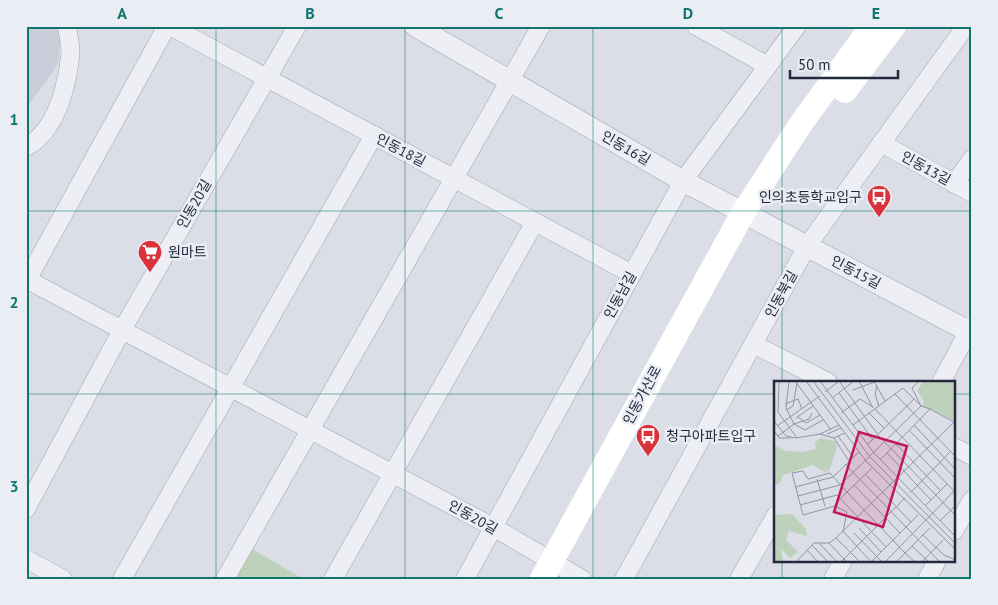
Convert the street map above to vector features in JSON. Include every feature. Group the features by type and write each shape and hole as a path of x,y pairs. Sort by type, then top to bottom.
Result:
{"main road":[{"name":"인동가산로","path":"547,571 743,213 800,125 872,26"},
{"name":"인동가산로","path":"743,213 817,128 894,26"}],"street":[{"path":"26,147 36,141 59,107 71,56 67,26"},
{"name":"인동18길","path":"168,26 632,274"},
{"name":"인동20길","path":"168,26 27,280 493,527 547,571 582,579"},
{"path":"267,78 297,26"},
{"name":"인동16길","path":"415,26 683,181 743,213"},
{"path":"225,579 312,430 541,26"},
{"path":"696,26 768,66"},
{"name":"인동남길","path":"465,579 683,181 797,26"},
{"name":"인동북길","path":"624,579 807,246 966,26"},
{"name":"인동20길","path":"26,509 122,330 267,78"},
{"path":"122,579 374,135"},
{"name":"인동13길","path":"881,143 972,193"},
{"path":"954,184 972,159"},
{"name":"인동15길","path":"743,213 971,330 942,381"},
{"path":"333,579 535,222"},
{"path":"753,344 826,381"},
{"path":"956,448 972,456"},
{"path":"956,528 972,500"},
{"path":"739,579 774,518"},
{"path":"26,559 64,579"},
{"path":"833,579 842,562"},
{"path":"927,579 936,562"}],"shaded area":[{"path":"26,26 62,26 58,64 26,109"}],"green space":[{"path":"249,547 303,579 229,579"}],"place":[{"name":"인의초등학교입구","path":"879,218"},
{"name":"원마트","path":"150,273"},
{"name":"청구아파트입구","path":"648,457"}]}
